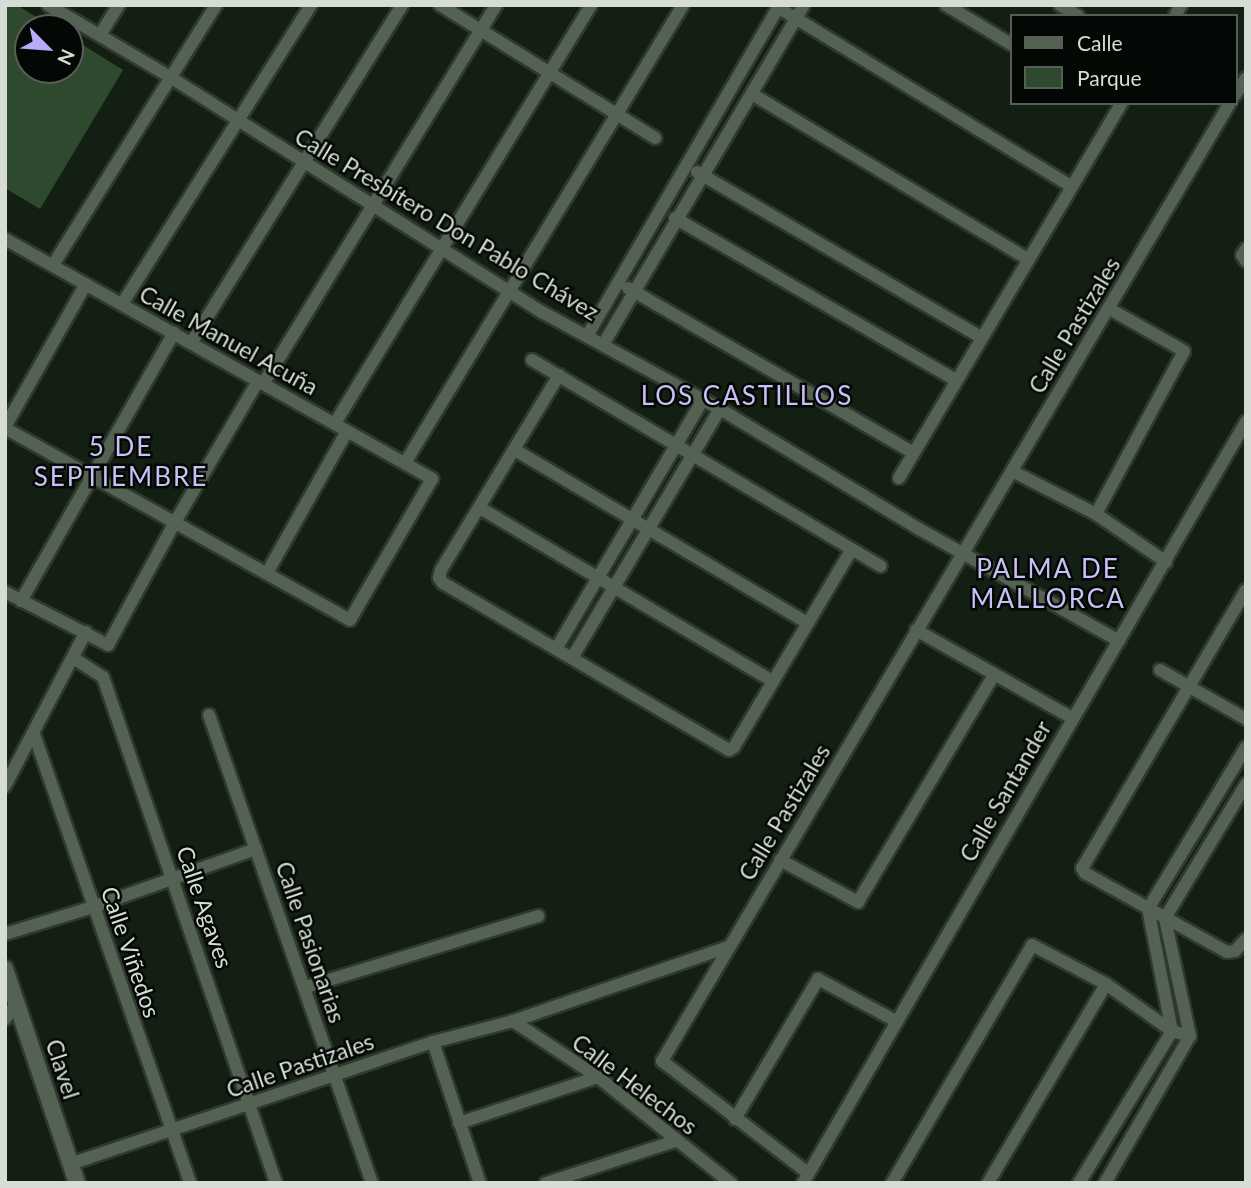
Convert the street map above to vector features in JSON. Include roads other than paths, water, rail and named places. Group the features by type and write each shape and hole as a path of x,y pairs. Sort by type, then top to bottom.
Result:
{"street":[{"name":"Calle Presbítero Don Pablo Chávez","path":"48,5 170,77 508,290 703,399 962,553 1119,640"},
{"path":"100,35 118,5"},
{"path":"53,265 216,5"},
{"path":"122,304 311,5"},
{"path":"191,343 402,5"},
{"path":"440,5 655,138"},
{"path":"5,592 108,645 174,522 496,5"},
{"path":"335,423 444,250 591,5"},
{"path":"405,463 683,5"},
{"path":"604,343 804,5"},
{"path":"946,5 1010,43"},
{"path":"587,336 779,7 1072,187"},
{"path":"752,93 1028,259"},
{"path":"899,478 1118,105"},
{"name":"Calle Pastizales","path":"70,1164 433,1042 513,1021 728,947 1229,105"},
{"path":"688,164 702,176 981,337"},
{"path":"676,218 956,380"},
{"name":"Calle Manuel Acuña","path":"5,239 432,479 351,620 267,573"},
{"path":"1246,248 1242,255 1246,261"},
{"path":"619,282 912,452"},
{"path":"86,284 5,428 267,573 348,431"},
{"path":"1096,514 1184,351 1108,308"},
{"path":"21,601 174,333"},
{"path":"532,360 881,566"},
{"path":"559,375 441,570 439,578 443,583 729,750 734,747 852,549"},
{"path":"556,649 703,399"},
{"path":"572,658 720,409"},
{"name":"Calle Santander","path":"806,1178 1246,422"},
{"path":"515,450 808,623"},
{"path":"1012,471 1096,514 1166,562"},
{"path":"480,508 773,681"},
{"path":"1246,590 1082,868 1085,873 1227,952 1236,951 1246,939"},
{"path":"916,630 1072,718"},
{"path":"5,786 75,659 86,632"},
{"name":"Calle Agaves","path":"75,659 103,677 276,1183"},
{"path":"1160,670 1246,719"},
{"path":"780,860 858,902 994,675"},
{"name":"Calle Pasionarias","path":"209,715 372,1183"},
{"name":"Calle Viñedos","path":"34,734 190,1183"},
{"path":"1079,1183 1172,1031 1148,909 1246,747"},
{"path":"1105,1183 1190,1036 1165,918 1246,784"},
{"path":"5,934 93,907 256,849"},
{"path":"306,988 538,916"},
{"path":"892,1183 1032,945 1106,984 1172,1031 1190,1036"},
{"path":"728,947 662,1061 806,1178"},
{"name":"Clavel","path":"5,969 77,1183"},
{"path":"735,1119 818,979 896,1021"},
{"path":"988,1183 1106,984"},
{"path":"5,1019 17,1003"},
{"name":"Calle Helechos","path":"513,1021 598,1077 731,1183"},
{"path":"433,1042 480,1183"},
{"path":"459,1123 598,1077"},
{"path":"546,1183 675,1141"}],"district":[{"name":"LOS CASTILLOS","path":"747,396"},
{"name":"5 DE SEPTIEMBRE","path":"121,462"},
{"name":"PALMA DE MALLORCA","path":"1048,584"}]}
